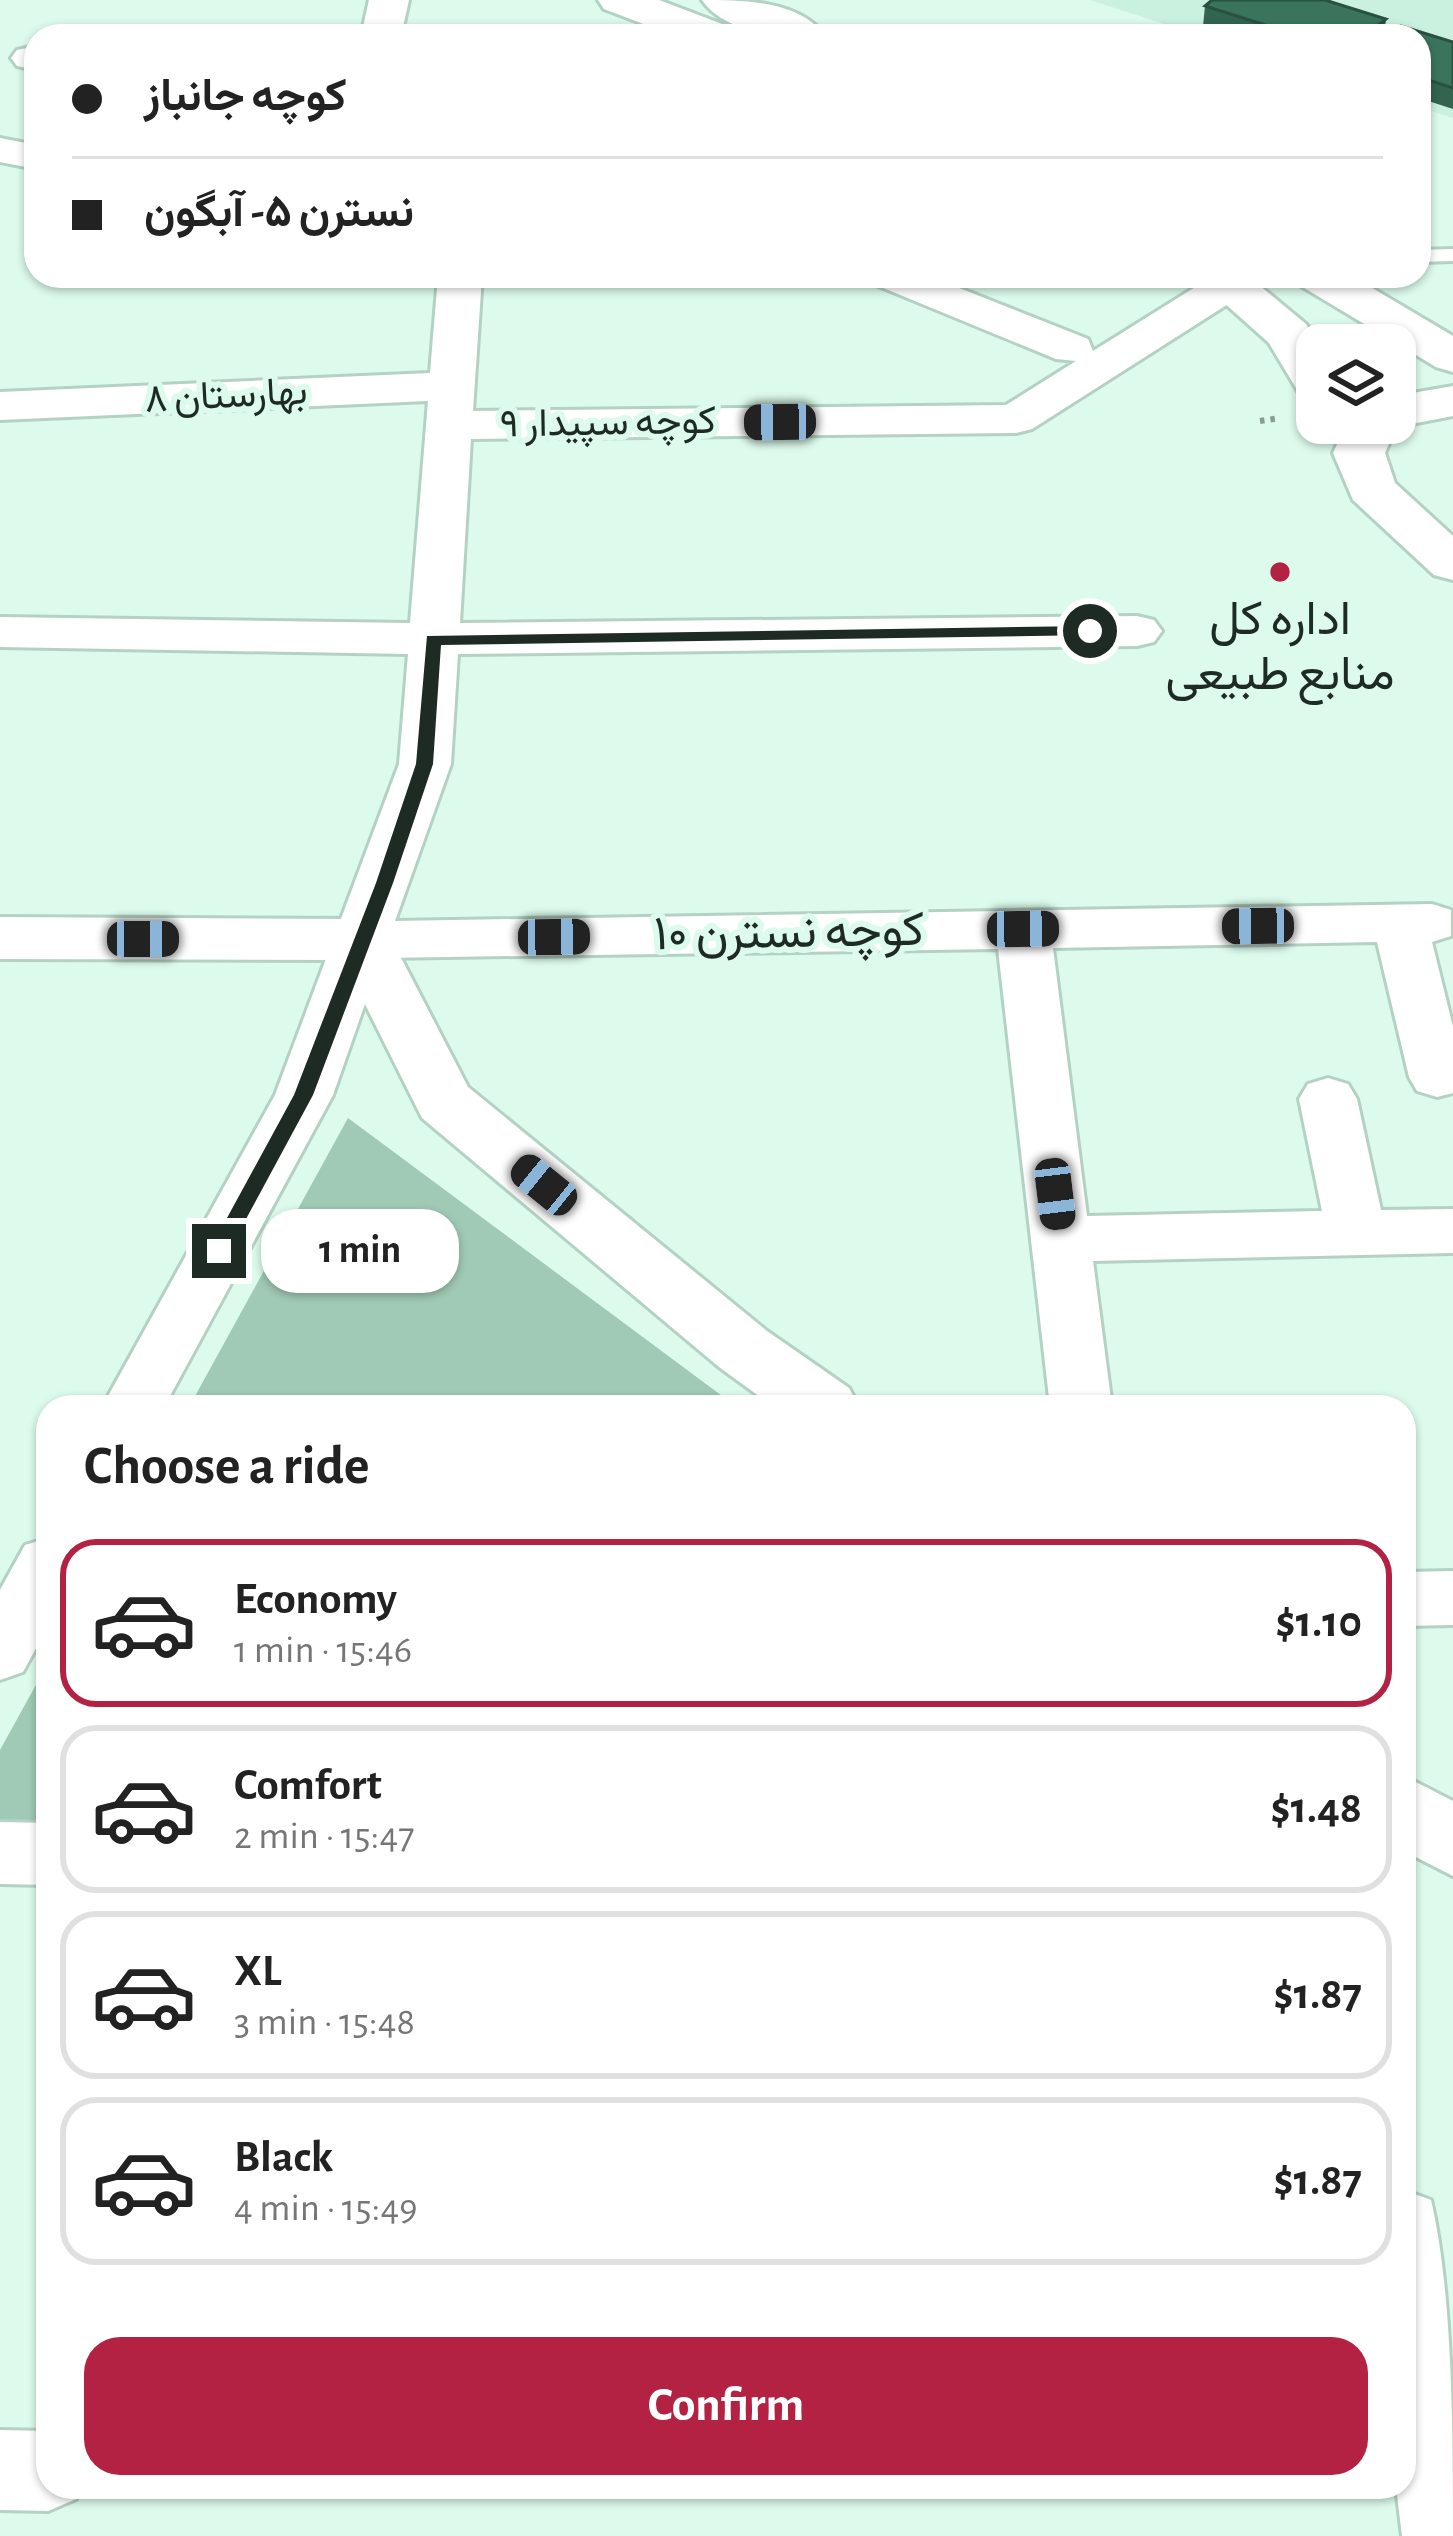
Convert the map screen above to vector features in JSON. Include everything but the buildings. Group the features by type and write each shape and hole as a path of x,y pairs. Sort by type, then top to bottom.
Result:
{"street":[{"path":"619,0 683,24"},
{"path":"723,0 776,24"},
{"path":"141,1395 304,1095 424,764 459,288"},
{"path":"921,288 1072,349"},
{"name":"کوچه سپیدار ۹","path":"450,406 1016,419 1212,288"},
{"path":"1235,288 1289,334 1296,346"},
{"path":"1338,288 1453,357"},
{"path":"1416,405 1453,401"},
{"name":"بهارستان ۸","path":"0,406 450,406"},
{"path":"1360,444 1371,489 1453,564"},
{"path":"0,632 433,640 1137,631"},
{"name":"کوچه نسترن ۱۰","path":"363,940 1416,923 1437,1077"},
{"path":"1023,929 1080,1395"},
{"path":"0,938 363,940"},
{"path":"363,940 444,1102 743,1349 808,1395"},
{"path":"1328,1099 1356,1233"},
{"path":"1060,1238 1453,1231"},
{"path":"0,1652 36,1586"},
{"path":"1416,1599 1453,1598"},
{"path":"1416,1818 1453,1844"},
{"path":"0,1853 36,1854"},
{"path":"1416,2368 1427,2499"},
{"path":"0,2470 36,2471"}],"shaded area":[{"path":"1090,0 1453,0 1453,118 1431,111 1431,24 1164,24"},
{"path":"348,1118 721,1395 196,1395"},
{"path":"36,1685 36,1836 0,1835 0,1750"}],"place":[{"name":"اداره کل منابع طبیعی","path":"1280,572"}],"route":[{"path":"219,1251 304,1095 384,883 424,764 433,640 1090,631"}]}
